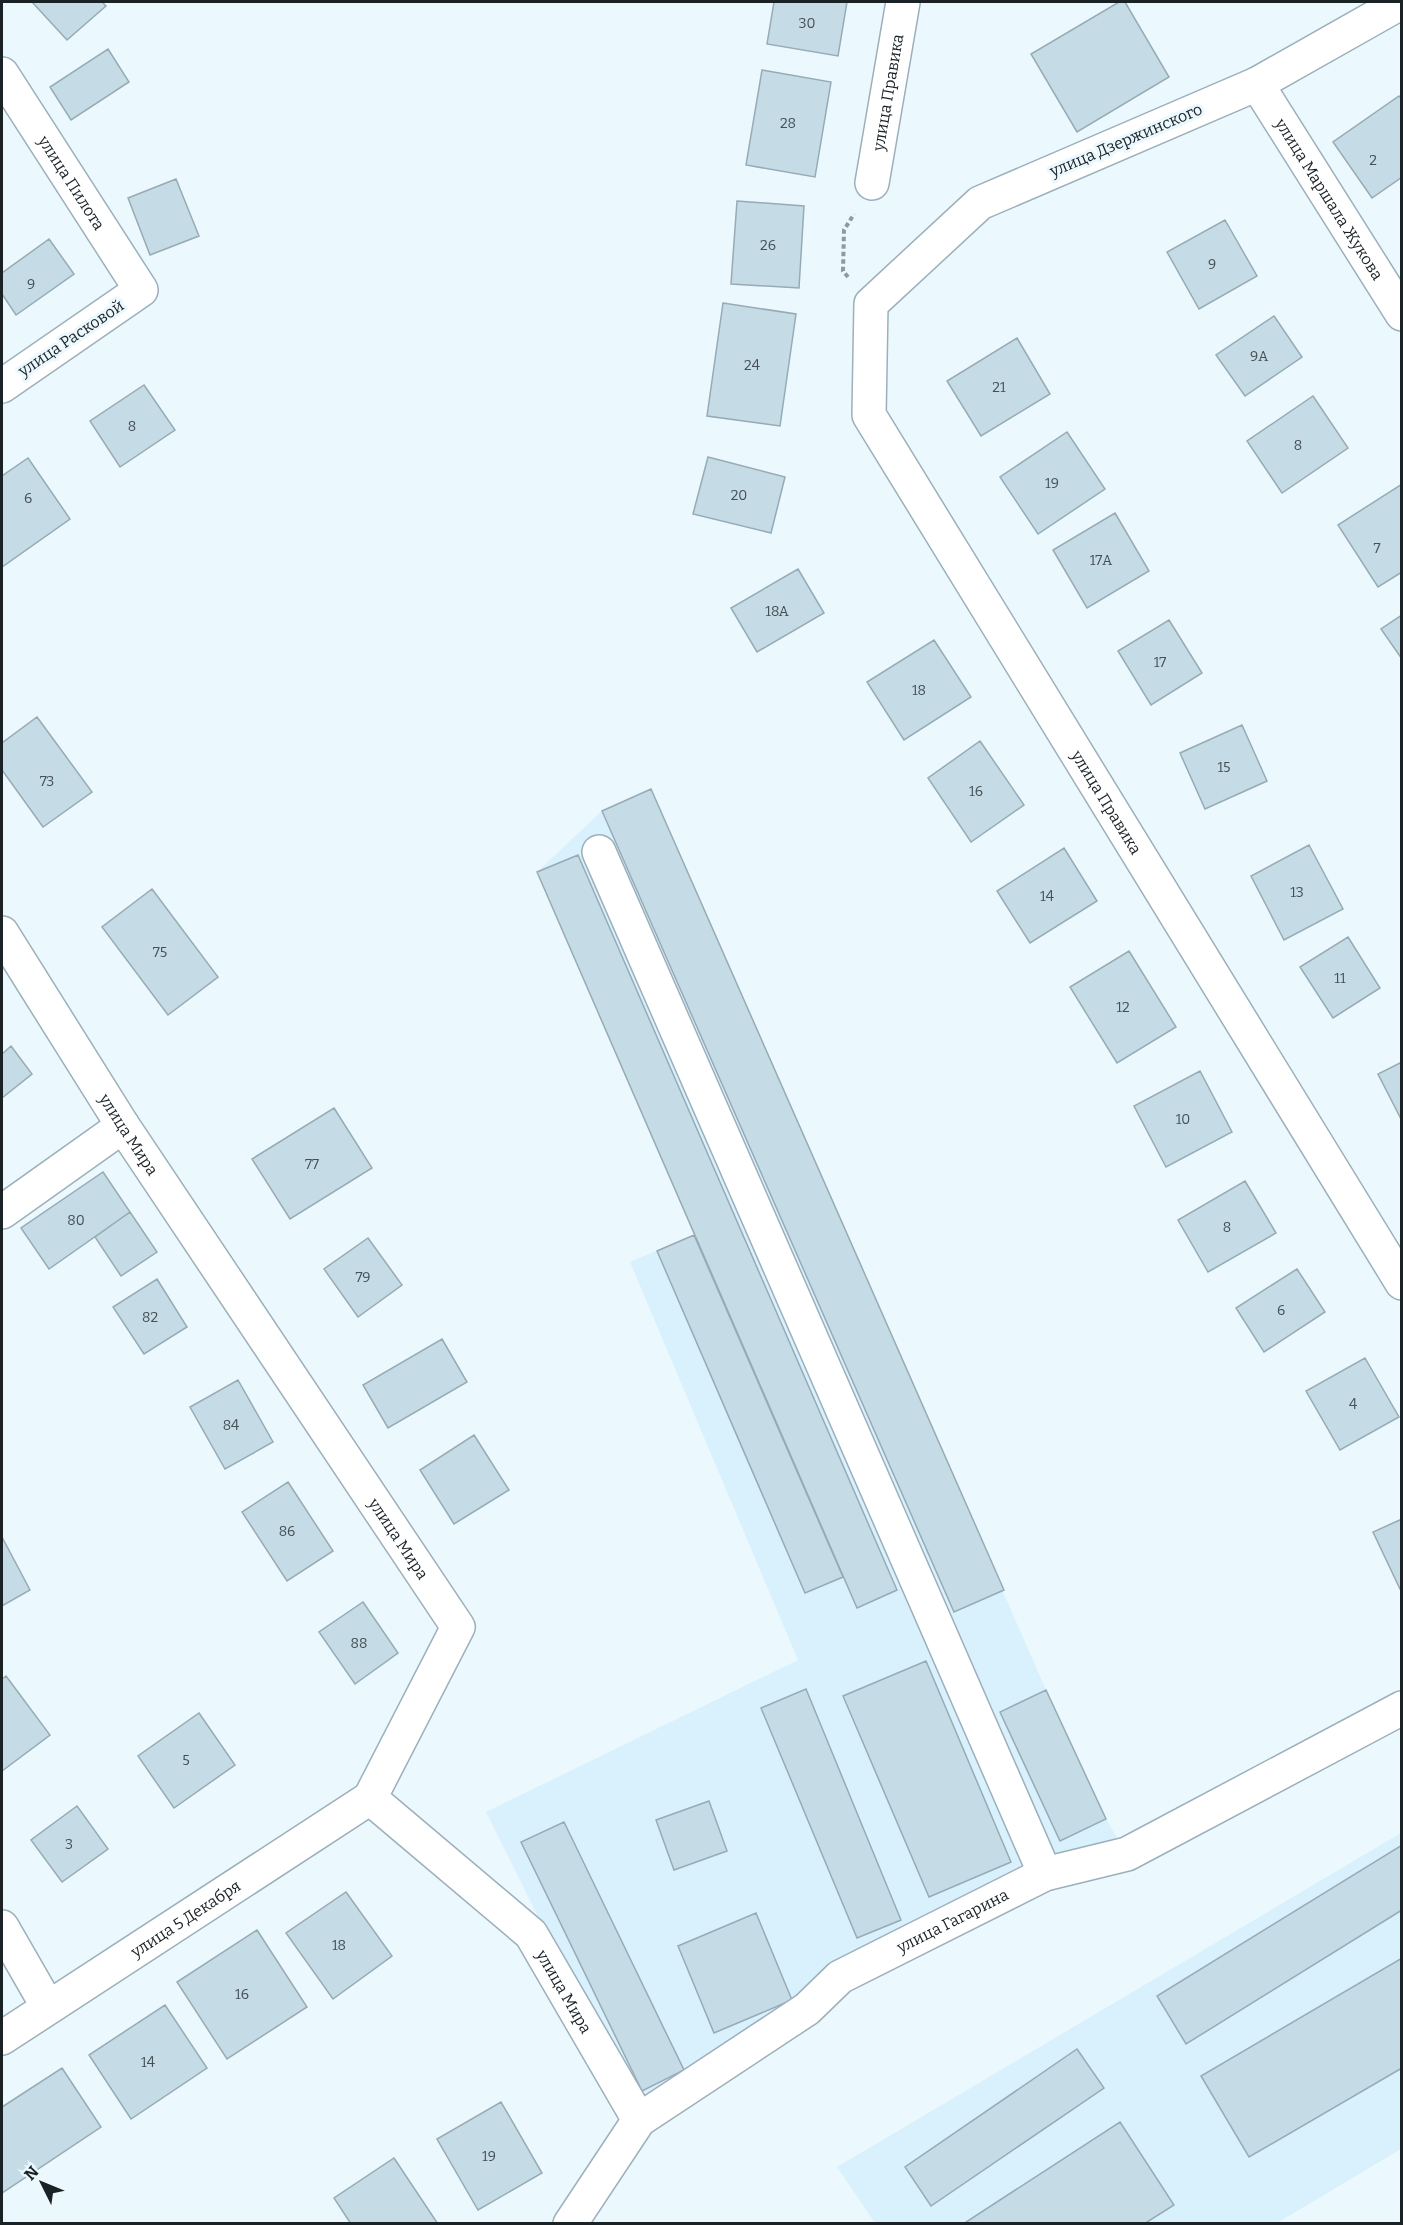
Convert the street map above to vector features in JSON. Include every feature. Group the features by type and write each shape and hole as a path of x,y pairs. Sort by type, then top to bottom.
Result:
{"street":[{"name":"улица Правика","path":"872,183 903,2"},
{"name":"улица Дзержинского","path":"872,304 980,202 1257,84 1401,2"},
{"name":"улица Пилота","path":"2,74 141,290"},
{"name":"улица Маршала Жукова","path":"1257,84 1401,314"},
{"name":"улица Расковой","path":"2,386 141,290"},
{"name":"улица Правика","path":"872,304 869,415 1401,1283"},
{"path":"599,852 1045,1874"},
{"name":"улица Мира","path":"2,933 123,1126 458,1627 370,1798 531,1934 639,2120"},
{"path":"2,1212 123,1126"},
{"name":"улица Гагарина","path":"570,2223 639,2120 807,2009 840,1977 1045,1874 1127,1854 1401,1708"},
{"name":"улица 5 Декабря","path":"2,2038 370,1798"},
{"path":"2,1927 48,2007"}],"path":[{"path":"872,183 844,230 843,271 872,304"}],"shaded area":[{"path":"651,789 1046,1690 1106,1819 1127,1854 840,1977 639,2120 486,1812 798,1660 630,1262 694,1235 537,872 602,811"},
{"path":"1401,1833 1401,2149 1277,2223 875,2223 837,2167"}],"building":[{"path":"32,2 102,2 106,6 67,40"},
{"path":"774,2 847,2 838,56 767,44"},
{"path":"1119,2 1125,2 1169,77 1077,132 1031,54"},
{"path":"108,49 129,82 71,120 50,87"},
{"path":"762,70 831,82 815,177 746,165"},
{"path":"1399,96 1402,99 1402,177 1372,198 1333,142"},
{"path":"176,179 199,236 150,255 128,198"},
{"path":"737,201 804,206 799,288 731,284"},
{"path":"1225,220 1257,276 1199,309 1167,252"},
{"path":"49,239 74,274 16,315 2,294 2,273"},
{"path":"723,303 796,314 780,426 707,416"},
{"path":"1274,316 1302,357 1245,396 1216,355"},
{"path":"1017,338 1050,394 981,436 947,381"},
{"path":"144,385 175,430 120,467 90,421"},
{"path":"1313,396 1348,448 1282,493 1247,441"},
{"path":"1067,432 1105,489 1038,534 1000,477"},
{"path":"708,457 785,477 771,533 693,514"},
{"path":"28,458 70,519 2,567 2,476"},
{"path":"1402,484 1402,572 1378,587 1338,525"},
{"path":"1115,513 1149,571 1087,608 1053,550"},
{"path":"798,569 824,613 757,652 731,608"},
{"path":"1402,615 1402,659 1381,629"},
{"path":"1169,620 1202,673 1151,705 1118,651"},
{"path":"934,640 971,697 904,740 867,682"},
{"path":"37,717 92,792 43,827 2,770 2,743"},
{"path":"1242,725 1267,781 1205,809 1180,753"},
{"path":"980,741 1024,805 971,842 928,778"},
{"path":"651,789 1004,1590 954,1612 602,811"},
{"path":"1309,845 1343,909 1284,940 1251,876"},
{"path":"1064,848 1097,901 1030,943 997,891"},
{"path":"578,855 897,1590 857,1608 537,872"},
{"path":"152,889 218,977 168,1015 102,927"},
{"path":"1348,937 1380,988 1333,1018 1300,967"},
{"path":"1129,951 1176,1027 1117,1063 1070,987"},
{"path":"11,1046 32,1074 2,1098 2,1054"},
{"path":"1402,1062 1402,1121 1378,1074"},
{"path":"1200,1071 1232,1132 1166,1167 1134,1106"},
{"path":"334,1108 372,1168 290,1219 252,1159"},
{"path":"103,1172 130,1212 49,1269 21,1228"},
{"path":"1245,1181 1276,1233 1208,1272 1178,1220"},
{"path":"130,1212 157,1252 121,1276 95,1237"},
{"path":"694,1235 843,1577 805,1593 657,1251"},
{"path":"368,1238 402,1285 358,1317 324,1269"},
{"path":"1297,1269 1325,1312 1264,1352 1236,1308"},
{"path":"157,1279 187,1327 144,1354 113,1307"},
{"path":"442,1339 467,1382 388,1428 363,1385"},
{"path":"1365,1358 1399,1417 1340,1450 1306,1391"},
{"path":"238,1380 273,1442 225,1469 190,1407"},
{"path":"474,1435 509,1490 454,1524 420,1470"},
{"path":"288,1482 333,1551 287,1581 242,1512"},
{"path":"1402,1519 1402,1588 1400,1589 1373,1532"},
{"path":"2,1537 30,1590 2,1606"},
{"path":"363,1602 398,1653 355,1684 319,1632"},
{"path":"926,1661 1011,1862 929,1897 843,1696"},
{"path":"6,1676 50,1735 2,1771 2,1679"},
{"path":"806,1689 901,1920 857,1938 761,1708"},
{"path":"1046,1690 1106,1819 1060,1841 1000,1712"},
{"path":"199,1713 235,1765 174,1808 138,1756"},
{"path":"709,1801 727,1851 674,1870 656,1820"},
{"path":"77,1806 108,1849 62,1882 31,1840"},
{"path":"564,1822 684,2070 642,2091 521,1842"},
{"path":"1402,1845 1402,1910 1186,2044 1157,1996"},
{"path":"346,1892 392,1956 333,1999 286,1933"},
{"path":"756,1913 792,2000 714,2033 678,1946"},
{"path":"257,1930 307,2007 227,2059 177,1982"},
{"path":"1402,1958 1402,2068 1249,2157 1201,2076"},
{"path":"165,2005 207,2068 131,2119 89,2055"},
{"path":"1077,2049 1104,2088 931,2206 905,2167"},
{"path":"62,2068 101,2127 2,2193 2,2107"},
{"path":"501,2102 542,2173 478,2210 437,2139"},
{"path":"1120,2122 1174,2205 1144,2224 963,2224"},
{"path":"394,2158 438,2224 351,2224 334,2198"}]}
